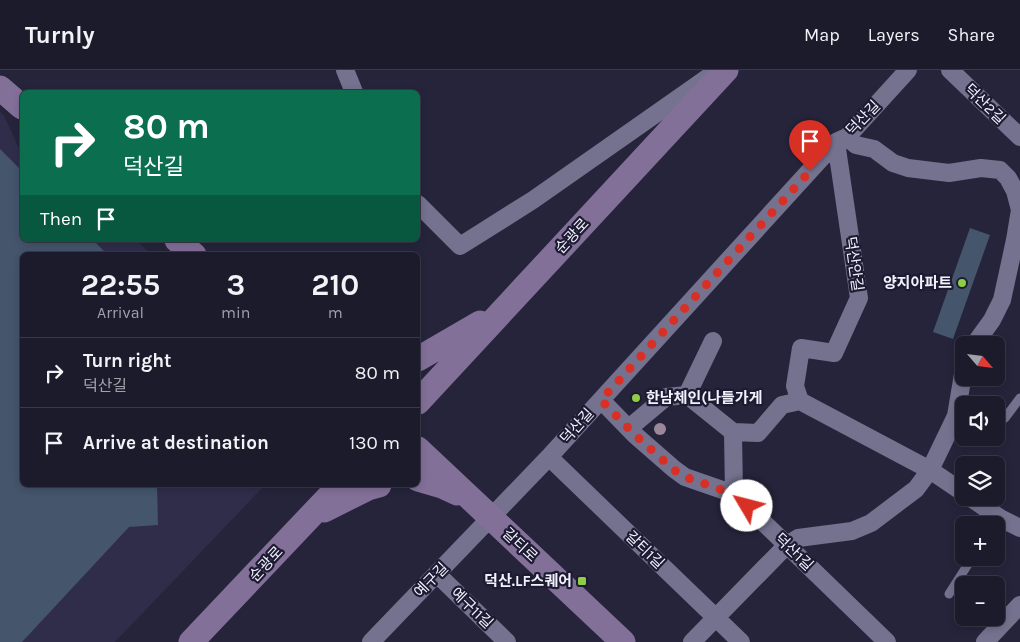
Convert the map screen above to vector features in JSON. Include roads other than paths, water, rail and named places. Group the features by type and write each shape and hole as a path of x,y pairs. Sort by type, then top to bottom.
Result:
{"main road":[{"name":"순광로","path":"420,400 726,70"},
{"path":"0,88 20,105"},
{"path":"179,242 191,252"},
{"path":"420,358 506,307"},
{"name":"갈티로","path":"420,451 623,642"},
{"path":"420,480 442,486 474,502"},
{"path":"312,515 321,487"},
{"name":"순광로","path":"191,642 338,487"},
{"path":"312,515 372,487"}],"street":[{"path":"344,70 353,90"},
{"path":"420,206 460,246 533,200 718,70"},
{"name":"덕산길","path":"492,518 908,70"},
{"name":"덕산2길","path":"950,70 1020,137"},
{"path":"842,139 856,145 874,149 893,163 908,168 949,173 981,168 1000,170 1008,178 1015,191 1020,210 1015,240 1002,300 992,320 980,336"},
{"name":"덕산안길","path":"800,401 795,386 802,348 834,353 859,298 842,139"},
{"path":"687,396 712,341"},
{"path":"629,428 666,397 687,396 733,432 758,433 782,405 800,401 930,470 955,487"},
{"name":"덕산1길","path":"601,400 674,470 685,477 734,494 887,642"},
{"path":"692,642 798,538 852,531 871,523 916,489 930,470 955,426"},
{"path":"733,432 734,494"},
{"name":"갈티1길","path":"548,457 741,642"},
{"path":"980,506 991,516 1000,518 1020,528"},
{"name":"예구길","path":"371,642 492,518"},
{"name":"예구11길","path":"437,574 507,642"},
{"path":"985,642 1020,604"}],"lane":[{"path":"1005,418 1020,399"},
{"path":"949,594 967,566"}],"place":[{"name":"양지아파트","path":"962,283"},
{"name":"한남체인(나들가게","path":"636,398"},
{"name":"덕산.LF스퀘어","path":"582,581"}]}
